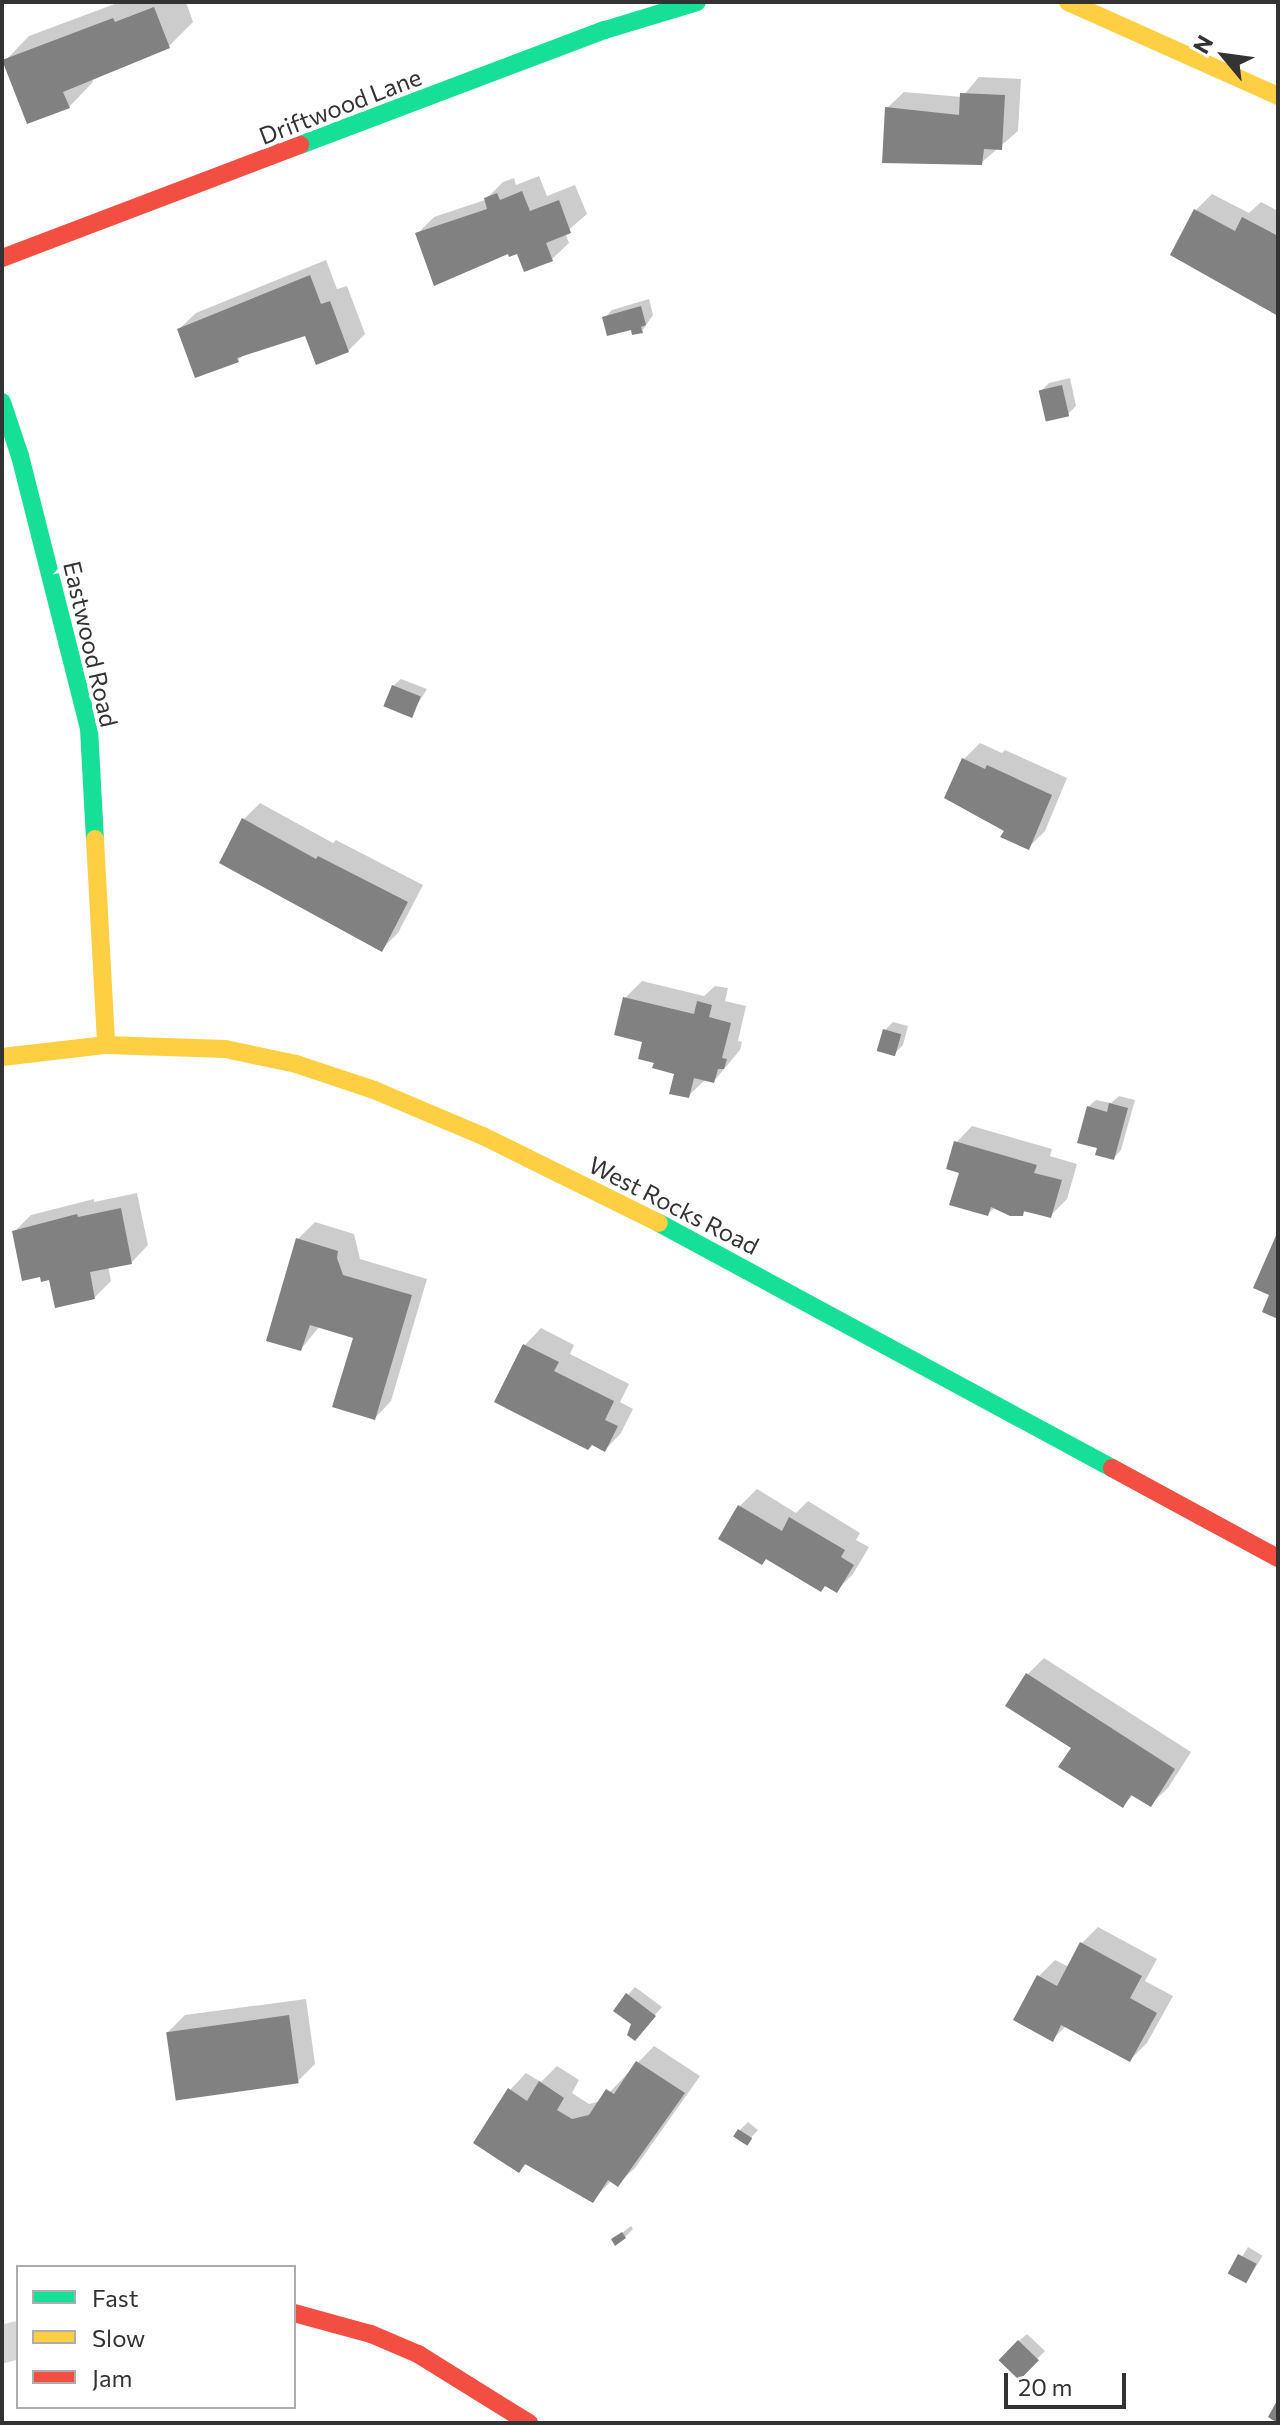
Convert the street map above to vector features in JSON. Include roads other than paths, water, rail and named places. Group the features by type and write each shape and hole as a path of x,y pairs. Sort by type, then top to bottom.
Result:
{"street":[{"name":"Driftwood Lane","path":"2,258 605,30 697,2"},
{"path":"1068,2 1278,96"},
{"name":"Eastwood Road","path":"2,402 20,456 89,729 106,1045"},
{"name":"West Rocks Road","path":"2,1057 106,1045 225,1049 334,1075 483,1136 748,1269 1278,1558"},
{"path":"296,2314 371,2334 418,2354 529,2423"}]}
